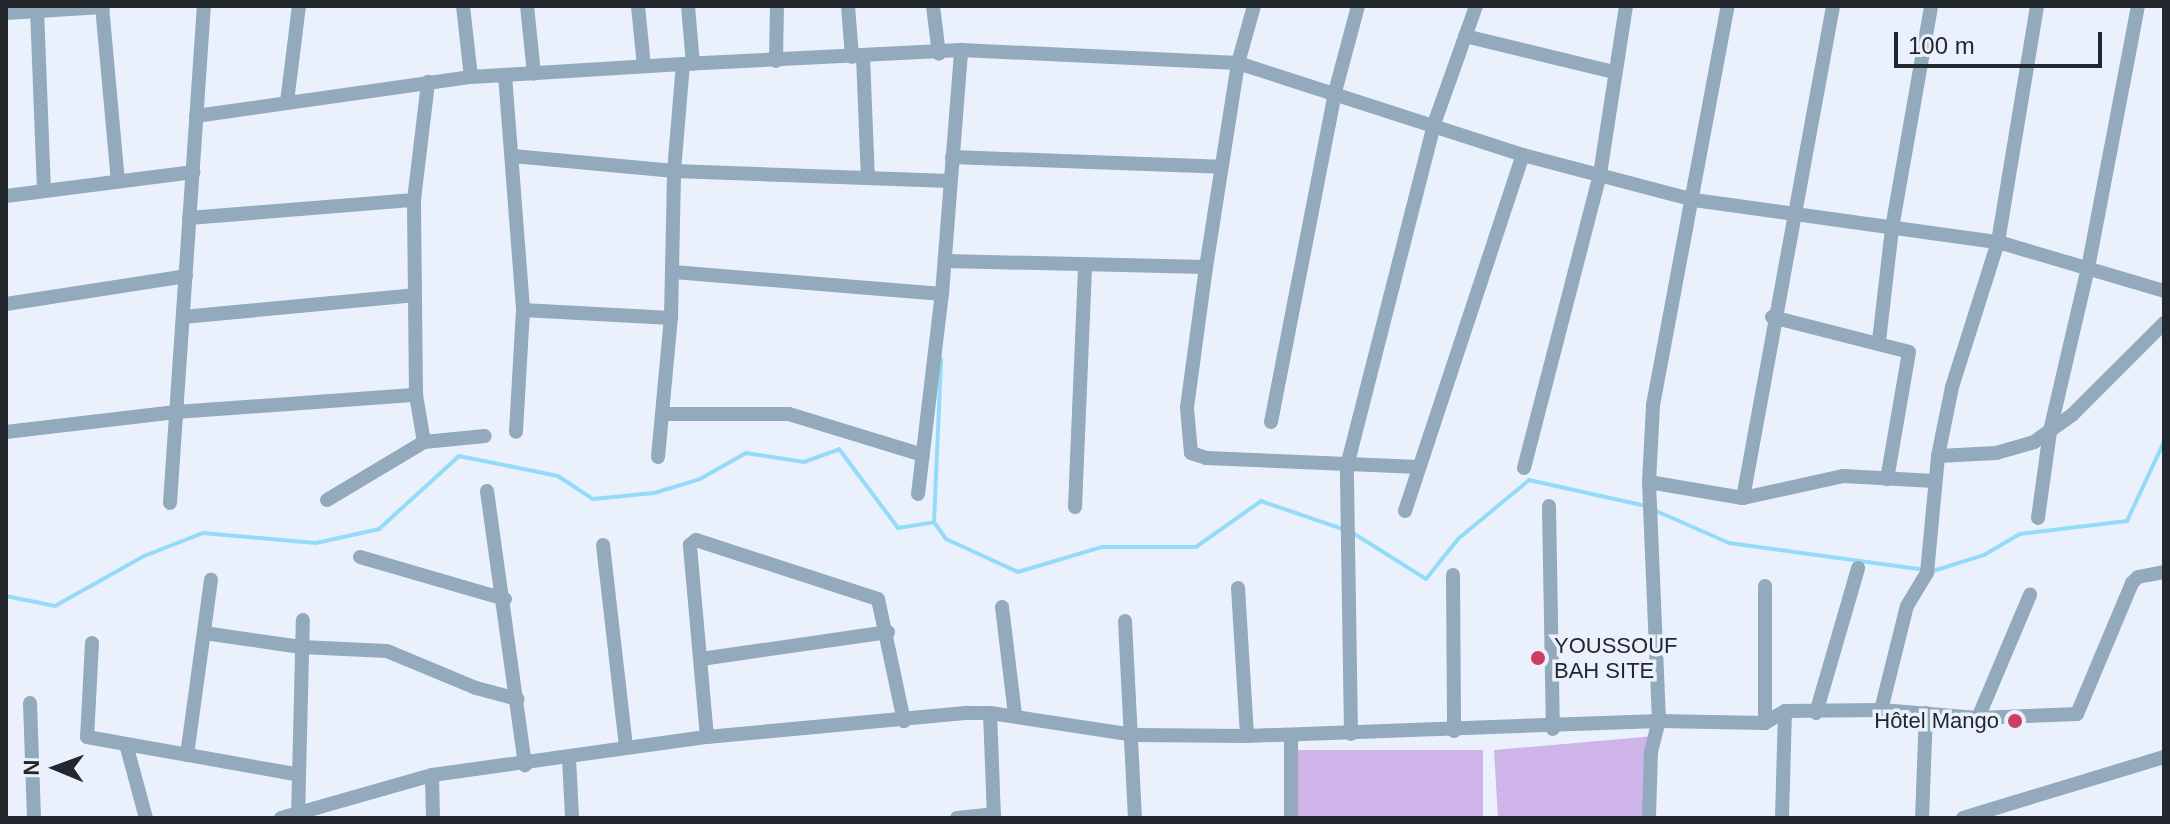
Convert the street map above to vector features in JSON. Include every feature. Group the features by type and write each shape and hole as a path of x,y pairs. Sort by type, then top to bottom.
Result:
{"street":[{"path":"170,503 204,6"},
{"path":"288,95 299,6"},
{"path":"463,6 471,77"},
{"path":"527,6 534,74"},
{"path":"638,6 644,66"},
{"path":"658,457 674,272 674,171 688,64 688,6"},
{"path":"776,61 777,6"},
{"path":"848,6 858,57 868,178"},
{"path":"933,6 939,54"},
{"path":"1254,6 1238,63 1206,267 1187,408 1191,453 1347,466 1419,467"},
{"path":"1271,422 1335,92 1358,6"},
{"path":"1351,734 1347,466 1434,124 1476,6"},
{"path":"1524,468 1600,174 1626,6"},
{"path":"1649,818 1651,752 1659,721 1655,528 1649,482 1653,405 1694,200 1728,6"},
{"path":"1743,498 1772,317 1833,6"},
{"path":"1879,341 1892,228 1931,6"},
{"path":"1881,710 1907,606 1927,568 1938,456 1952,387 1998,242 2037,6"},
{"path":"2038,518 2050,431 2088,268 2138,6"},
{"path":"6,13 102,7 118,181"},
{"path":"37,9 44,191"},
{"path":"1465,36 1614,72"},
{"path":"196,116 288,95 471,77 644,66 939,54 961,50 1238,63 1523,155 1694,200 1998,242 2164,291"},
{"path":"918,494 942,294 961,50"},
{"path":"505,75 523,310 516,432"},
{"path":"424,442 416,395 414,200 428,82"},
{"path":"1405,511 1523,155"},
{"path":"513,156 674,171 950,181"},
{"path":"952,157 1221,167"},
{"path":"6,196 193,172"},
{"path":"189,218 414,200"},
{"path":"945,261 1206,267"},
{"path":"1075,507 1085,264"},
{"path":"674,272 942,294"},
{"path":"6,304 186,276"},
{"path":"183,317 414,295"},
{"path":"523,310 671,318"},
{"path":"1772,317 1902,347 1911,361 1887,479"},
{"path":"1938,456 1996,453 2050,431 2164,323"},
{"path":"6,432 176,412 416,395"},
{"path":"662,414 789,414 923,455"},
{"path":"327,500 424,442 485,436"},
{"path":"1649,482 1743,498 1843,476 1934,481"},
{"path":"487,491 505,599 525,765"},
{"path":"1549,506 1553,729"},
{"path":"707,737 690,545 696,540 878,599 888,632 904,721"},
{"path":"603,545 626,748"},
{"path":"360,557 505,599"},
{"path":"1816,713 1858,568"},
{"path":"281,818 298,816 432,775 525,765 707,737 990,713 1015,714 1133,735 1247,736 1553,729 1659,721 1765,723 1785,711 1881,710 1978,718 2077,714 2132,583 2138,577 2164,572"},
{"path":"1453,575 1454,731"},
{"path":"187,755 211,580"},
{"path":"1765,586 1765,723"},
{"path":"1238,588 1247,736"},
{"path":"1978,718 2030,595"},
{"path":"1002,607 1015,714"},
{"path":"298,816 295,774 303,620"},
{"path":"1125,621 1135,818"},
{"path":"701,659 888,632"},
{"path":"204,633 301,647 387,651 476,688 518,699"},
{"path":"92,643 87,737 295,774"},
{"path":"30,703 34,818"},
{"path":"1782,818 1785,711"},
{"path":"957,818 994,816 990,713"},
{"path":"1922,818 1926,713"},
{"path":"1291,735 1291,818"},
{"path":"126,744 146,818"},
{"path":"1963,818 2164,757"},
{"path":"569,758 572,818"},
{"path":"432,775 433,818"}],"shaded area":[{"path":"1655,736 1645,818 1498,818 1494,750"},
{"path":"1297,750 1483,750 1483,818 1297,818"}],"waterway":[{"path":"934,522 941,359"},
{"path":"1654,510 1729,543 1933,571 1984,555 2020,534 2127,521 2164,442"},
{"path":"6,596 55,606 144,556 203,533 316,543 379,529 459,456 558,476 593,499 654,493 700,479 746,453 804,462 839,449 898,528 934,522 946,539 1018,572 1102,547 1196,547 1261,501 1345,530"},
{"path":"1353,533 1426,579 1458,539 1529,480 1646,506"}],"place":[{"name":"YOUSSOUF BAH SITE","path":"1538,658"},
{"name":"Hôtel Mango","path":"2015,721"}]}
